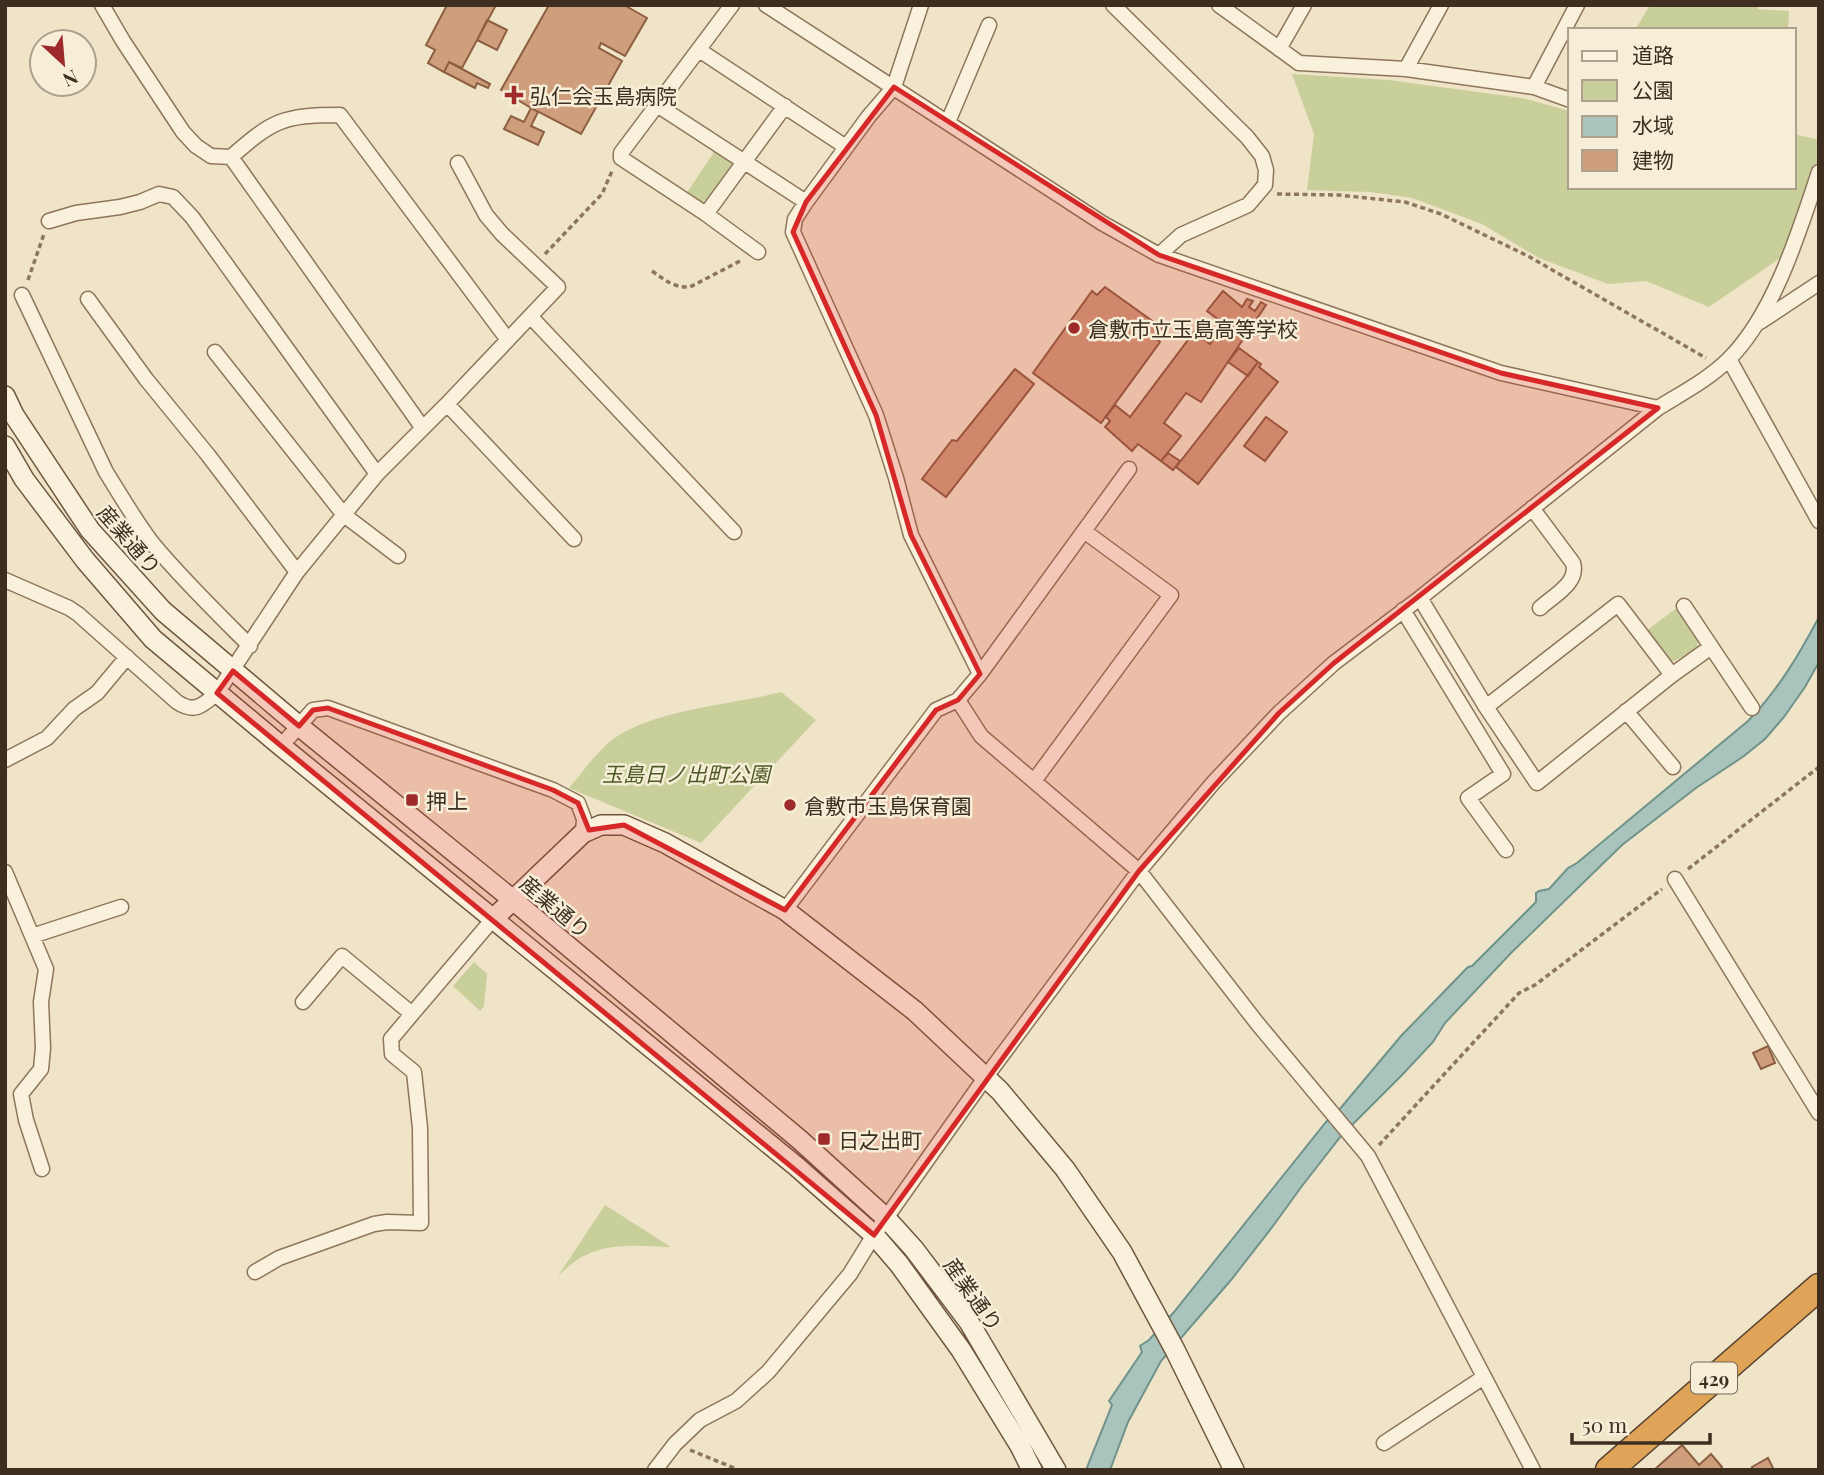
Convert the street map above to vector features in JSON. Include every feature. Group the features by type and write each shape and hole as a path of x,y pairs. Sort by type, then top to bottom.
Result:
{"highway":[{"name":"429","path":"1609,1470 1819,1287"}],"street":[{"path":"102,5 183,132 196,146 211,156 230,158 265,129 281,120 307,115 340,115 508,340"},
{"path":"733,5 621,153 621,158 758,252"},
{"path":"766,5 1102,223 1159,255 1501,373 1658,408"},
{"path":"921,5 894,87 869,116 806,202 795,219 793,232 876,415 911,535 980,674"},
{"path":"1113,5 1247,137 1262,156 1266,170 1265,185 1248,205 1181,235 1159,255"},
{"path":"1219,5 1299,63 1406,69 1534,87 1568,99"},
{"path":"1279,49 1304,5"},
{"path":"1406,69 1441,5"},
{"path":"1534,87 1577,5"},
{"path":"948,122 989,25"},
{"path":"699,50 846,147"},
{"path":"657,105 806,202"},
{"path":"706,214 785,107"},
{"path":"230,158 422,428"},
{"path":"5,580 69,608 91,624 184,707 191,709 203,705 217,693 297,572 377,474 558,287 502,234 486,215 458,163"},
{"path":"655,1470 700,1420 736,1401 768,1372 849,1274 985,1078 1139,871 1213,783 1279,713 1334,663 1658,408 1695,386 1724,363 1756,325 1769,301 1792,250 1819,172"},
{"path":"49,221 76,213 120,208 159,194 173,197 192,217 377,474"},
{"path":"1756,325 1819,283"},
{"path":"22,295 106,472 152,543 250,646"},
{"path":"88,299 146,379 297,572"},
{"path":"531,317 734,532"},
{"path":"215,352 344,515 398,555"},
{"path":"1724,363 1817,512"},
{"name":"産業通り","path":"5,396 14,415 90,530 163,611 800,1140 886,1218 914,1249 969,1322 1056,1470"},
{"path":"447,404 574,539"},
{"name":"産業通り","path":"5,446 24,479 85,561 153,639 796,1166 874,1235 899,1264 961,1350 1032,1470"},
{"path":"785,910 936,710 958,700 980,674 1129,469"},
{"path":"1532,508 1575,569 1572,580 1540,608"},
{"path":"1034,781 1171,596 1084,531"},
{"path":"1419,597 1486,707 1537,783 1711,647"},
{"path":"1486,707 1618,604 1672,675"},
{"path":"1684,607 1752,708"},
{"path":"1403,610 1503,774"},
{"path":"5,760 47,738 74,709 97,694 127,657"},
{"path":"958,700 981,736 1139,871 1257,1023 1368,1156 1533,1470"},
{"path":"281,746 313,710 328,708 552,790 578,803 584,819 583,833"},
{"path":"1626,711 1673,767"},
{"path":"1506,850 1468,798 1522,761"},
{"path":"256,1272 279,1258 374,1224 421,1223 420,1128 414,1072 392,1054 391,1038 494,919 583,833 601,825 624,825 665,843 785,910 915,1011 1000,1091 1065,1169 1122,1252 1175,1350 1234,1470"},
{"path":"5,873 46,969 41,1002 41,1069 21,1094 26,1120 42,1169"},
{"path":"1675,878 1819,1113"},
{"path":"32,936 121,907"},
{"path":"303,1002 342,956 412,1014"},
{"path":"1384,1443 1484,1377"}],"path":[{"path":"534,265 602,194 616,162 621,158"},
{"path":"1257,195 1338,195 1405,202 1441,214 1528,256 1724,363"},
{"path":"22,295 49,221"},
{"path":"652,271 680,288 690,287 758,252"},
{"path":"1368,1156 1519,993 1535,985 1819,767"},
{"path":"676,1444 739,1470"}],"highlighted area":[{"path":"894,87 1159,255 1501,373 1658,408 1334,663 1279,713 1139,871 874,1235 217,693 233,671 299,726 313,710 328,708 553,790 578,803 589,830 624,825 785,910 936,710 958,700 980,674 911,535 876,415 793,232 806,202"}],"green space":[{"path":"1650,5 1757,5 1758,9 1789,11 1788,28 1636,28"},
{"path":"1292,74 1389,80 1522,98 1568,110 1568,189 1796,189 1796,134 1819,140 1819,168 1792,250 1709,307 1646,281 1608,284 1539,258 1482,224 1412,198 1370,192 1307,190 1314,134"},
{"path":"716,149 730,159 733,165 706,200 699,203 686,194"},
{"path":"1678,607 1698,639 1697,648 1675,661 1667,660 1646,631"},
{"name":"玉島日ノ出町公園","path":"781,692 816,720 701,843 569,788 607,744 631,729 672,714"},
{"path":"474,962 487,974 484,1006 480,1011 453,986"},
{"path":"605,1205 671,1247 627,1246 605,1249 581,1258 558,1276"}],"water":[{"path":"1819,617 1819,662 1784,717 1765,739 1744,756 1696,788 1622,845 1511,953 1445,1023 1433,1042 1341,1136 1231,1280 1161,1361 1128,1422 1110,1470 1086,1470 1112,1405 1109,1401 1142,1352 1140,1346 1149,1340 1174,1312 1326,1122 1401,1036 1536,902 1536,893 1549,889 1568,868 1748,721 1787,672"}],"building":[{"path":"447,5 496,5 462,68 449,62 444,72 428,63 435,50 426,45"},
{"path":"549,5 624,5 647,18 625,56 601,43 599,48 622,61 581,134 501,90"},
{"path":"487,20 507,30 497,50 477,40"},
{"path":"449,62 490,84 488,88 477,83 475,88 444,72"},
{"path":"531,108 538,112 531,126 544,132 538,145 504,129 511,116 524,122"},
{"path":"1105,287 1162,328 1155,337 1160,342 1101,423 1033,373 1092,291 1097,295"},
{"path":"1223,291 1242,307 1247,299 1253,301 1249,307 1255,311 1261,302 1266,305 1201,402 1186,393 1164,423 1181,436 1161,461 1138,444 1132,451 1105,427 1110,421 1106,417 1115,405 1130,417 1194,332 1210,344 1224,324 1207,311"},
{"path":"1239,348 1258,362 1248,376 1228,362"},
{"path":"1258,362 1261,364 1259,367 1278,382 1198,484 1176,467"},
{"path":"1015,369 1034,384 946,497 922,479 952,440 957,441"},
{"path":"1266,417 1287,432 1265,461 1244,446"},
{"path":"1168,453 1180,461 1173,470 1161,461"},
{"path":"1768,1046 1775,1063 1761,1069 1753,1053"},
{"path":"1682,1445 1699,1465 1711,1454 1722,1467 1719,1470 1654,1470"},
{"path":"1768,1458 1774,1470 1754,1470 1752,1467"}],"place":[{"name":"弘仁会玉島病院","path":"514,95"},
{"name":"倉敷市立玉島高等学校","path":"1074,328"},
{"name":"押上","path":"412,800"},
{"name":"倉敷市玉島保育園","path":"790,805"},
{"name":"日之出町","path":"824,1139"}]}
